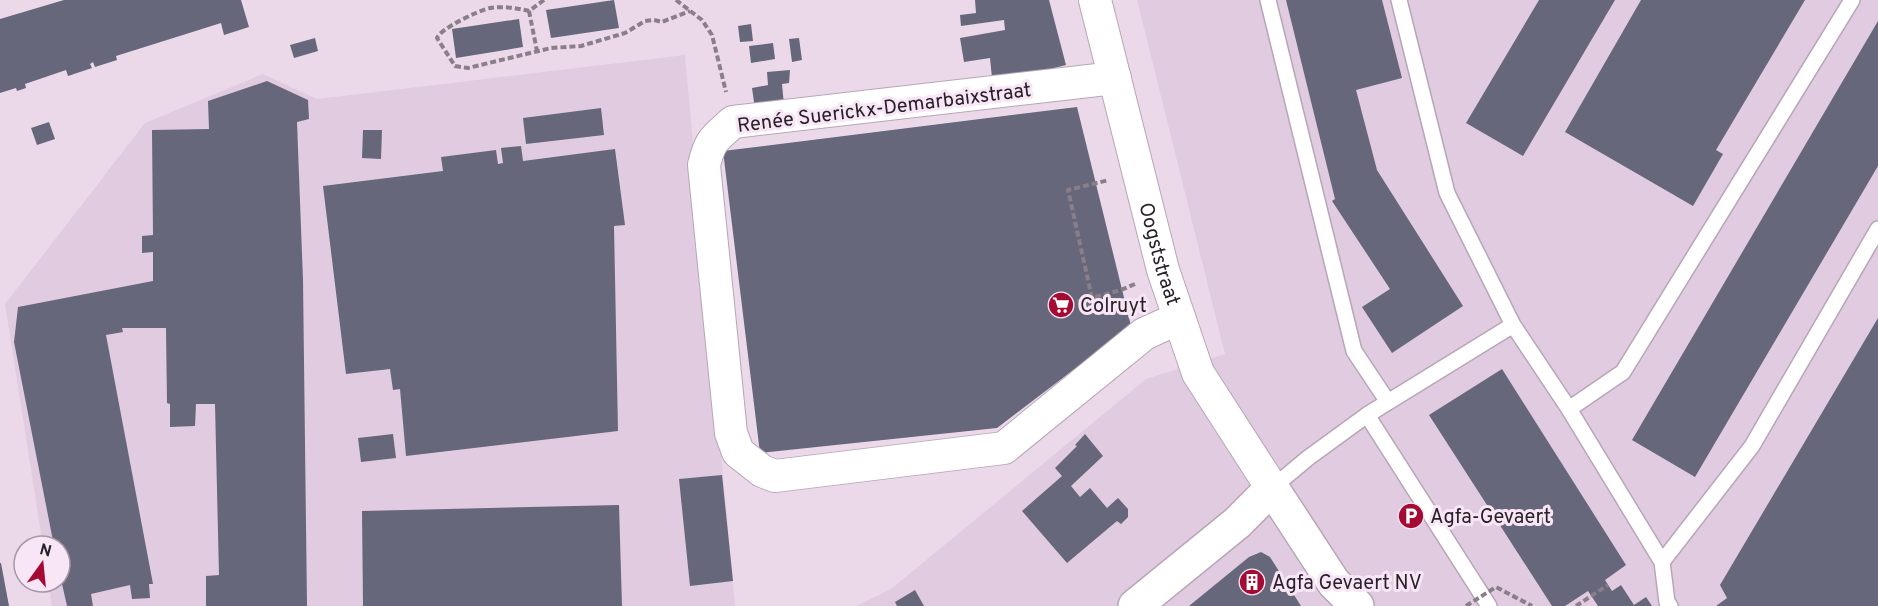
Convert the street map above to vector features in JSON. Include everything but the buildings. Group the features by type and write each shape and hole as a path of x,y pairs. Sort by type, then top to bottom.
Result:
{"street":[{"name":"Oogststraat","path":"1095,0 1163,270 1198,373 1272,488"},
{"name":"Renée Suerickx-Demarbaixstraat","path":"1115,78 733,122 709,146 704,165 731,433 738,452 762,471 775,476 1004,448 1144,334 1179,318"},
{"path":"1135,606 1237,523 1272,488 1334,583 1357,606"}],"lane":[{"path":"1268,0 1354,351 1388,402"},
{"path":"1399,0 1447,193 1513,325 1569,409 1662,562 1667,602 1670,606"},
{"path":"1569,409 1623,372 1852,0"},
{"path":"1662,562 1752,446 1878,229"},
{"path":"1272,488 1308,458 1367,415 1513,325"},
{"path":"1367,415 1489,606"}],"path":[{"path":"529,11 544,0"},
{"path":"676,0 702,20 712,35 733,122"},
{"path":"529,11 513,7 489,8 446,28 439,33 437,38 455,66 468,68 551,48 581,46 625,33 645,21 663,22 690,11"},
{"path":"529,11 537,51"},
{"path":"1092,298 1068,190 1139,175"},
{"path":"1069,304 1121,291 1163,270"},
{"path":"1576,606 1608,585"},
{"path":"1466,606 1496,587 1532,606"}],"shaded area":[{"path":"1137,0 1878,0 1878,606 856,606 891,589 1146,379 1225,354"},
{"path":"685,55 735,606 52,606 50,594 72,594 72,534 41,534 5,304 145,123 263,74 317,99"}],"place":[{"name":"Colruyt","path":"1061,305"},
{"name":"Agfa-Gevaert","path":"1411,516"},
{"name":"Agfa Gevaert NV","path":"1252,582"}]}
